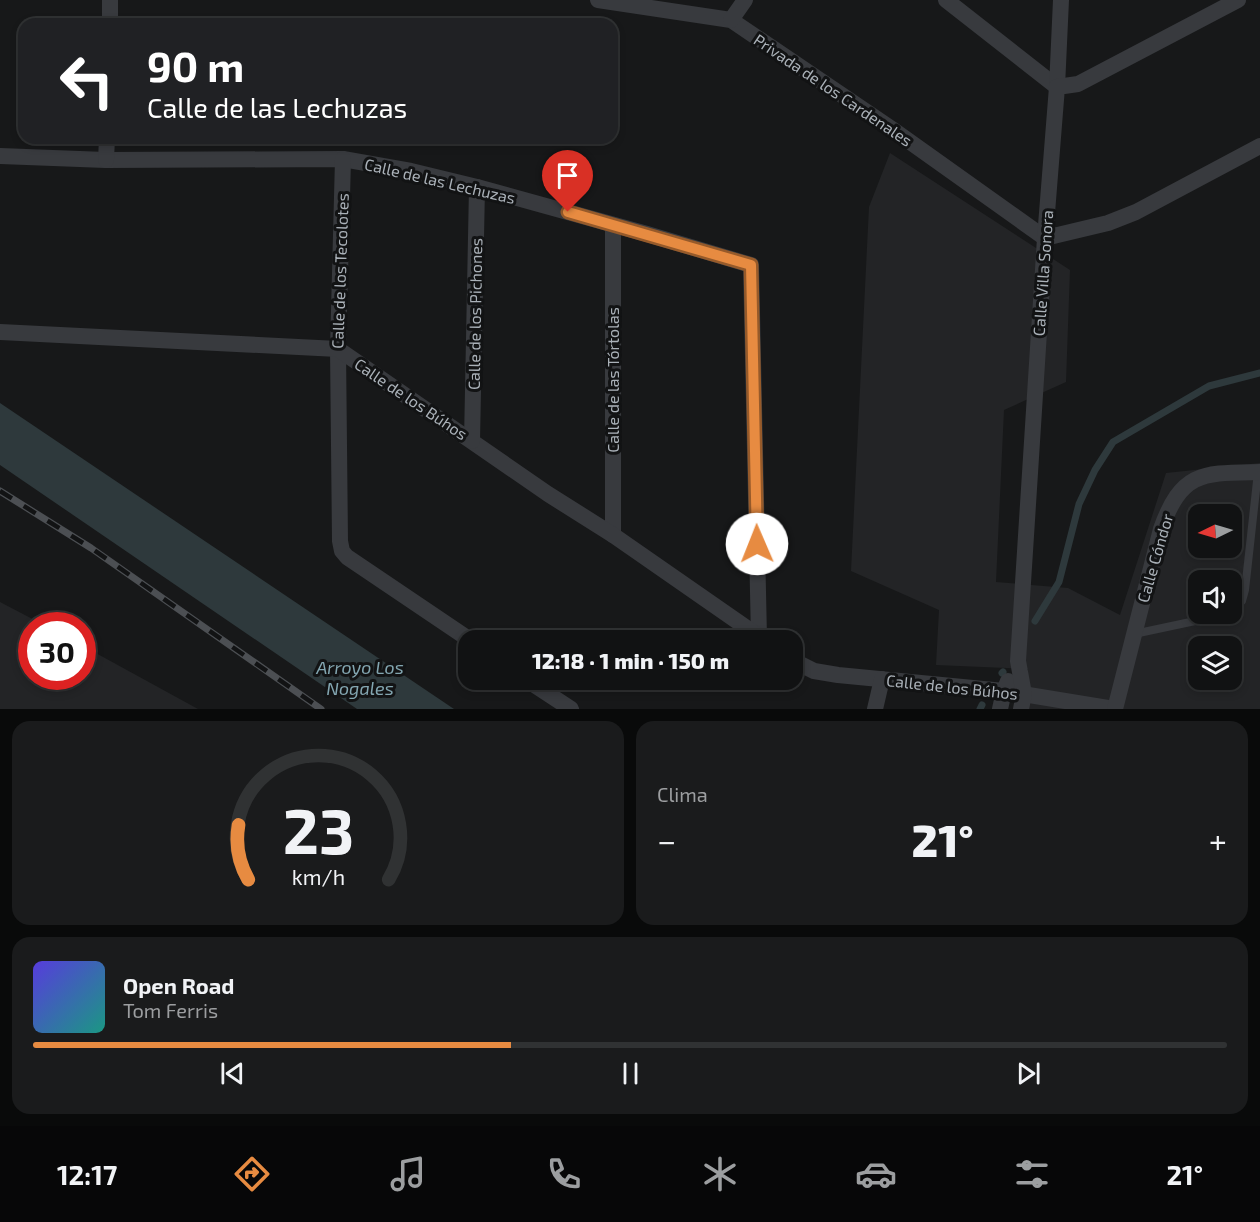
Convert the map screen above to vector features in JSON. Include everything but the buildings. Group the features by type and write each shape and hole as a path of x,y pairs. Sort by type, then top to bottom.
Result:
{"street":[{"path":"110,0 110,18"},
{"name":"Privada de los Cardenales","path":"598,0 730,20 891,129 1045,238"},
{"path":"730,20 745,0"},
{"path":"946,0 1057,87 1078,84 1238,0"},
{"name":"Calle Villa Sonora","path":"1022,702 1018,661 1061,0"},
{"path":"106,160 107,144"},
{"path":"1045,238 1108,223 1136,212 1260,146"},
{"name":"Calle de las Lechuzas","path":"0,156 106,160 344,159 411,171 477,187 751,265 761,630"},
{"name":"Calle de los Tecolotes","path":"344,159 338,349 338,523 342,551 347,557 458,632"},
{"name":"Calle de los Pichones","path":"472,441 477,187"},
{"name":"Calle de las Tórtolas","path":"613,225 613,535"},
{"name":"Calle de los Búhos","path":"0,332 338,349 548,494 613,535 748,630"},
{"name":"Calle Cóndor","path":"1114,709 1161,529 1177,494 1199,477 1217,473 1259,472"},
{"name":"Calle Villa Sonora","path":"1000,709 1004,691 1018,661"},
{"name":"Calle de los Búhos","path":"803,666 814,671 1004,691 1022,702 1114,709"},
{"path":"875,709 882,679"},
{"path":"542,690 571,709"}],"lane":[{"path":"1242,601 1259,472"},
{"path":"1134,634 1188,622"}],"shaded area":[{"path":"890,153 1070,270 1066,382 1004,410 996,582 1068,588 1120,615 1166,473 1260,463 1260,709 1023,709 1028,669 936,665 939,610 851,571 869,207"},
{"path":"0,602 19,612 18,690 96,690 96,653 198,709 0,709"}],"water":[{"name":"Arroyo Los Nogales","path":"0,403 454,709 357,709 0,465"}],"waterway":[{"path":"1035,621 1059,582 1079,504 1095,470 1113,442 1209,386 1260,373"},
{"path":"980,709 982,705"}],"railway":[{"path":"0,491 91,548 321,709"}],"route":[{"path":"568,212 751,265 757,544"}]}
